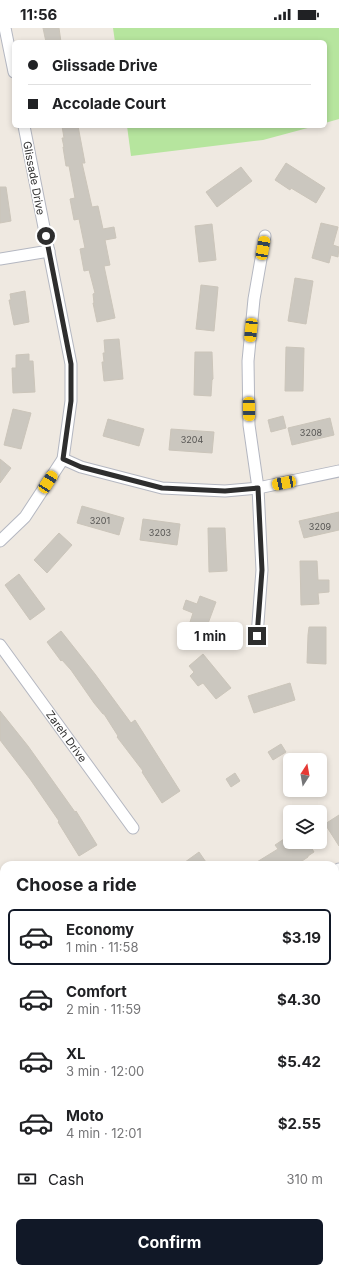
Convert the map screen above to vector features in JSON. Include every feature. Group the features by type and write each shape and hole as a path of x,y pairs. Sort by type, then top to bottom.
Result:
{"street":[{"path":"6,28 12,61"},
{"name":"Glissade Drive","path":"0,542 25,517 63,459 71,401 71,364 24,128"},
{"path":"257,636 262,570 258,488 249,424 248,361 254,299 265,236"},
{"path":"0,258 48,251"},
{"path":"63,459 81,467 162,488 225,491 258,488 339,471"},
{"name":"Zareh Drive","path":"0,645 133,828"}],"green space":[{"path":"113,28 339,28 339,119 327,122 327,40 115,40"},
{"path":"127,128 308,128 263,140 131,156"}],"building":[{"path":"43,28 59,28 61,40 46,40"},
{"path":"62,128 78,128 85,163 82,163 92,207 98,206 103,229 114,227 116,238 105,240 110,265 104,266 115,318 97,322 93,303 93,294 95,293 89,270 84,271 80,249 85,248 79,219 74,220 70,199 75,198 69,166 66,166 62,138 64,138"},
{"path":"286,163 325,188 316,203 291,188 290,190 275,180"},
{"path":"241,167 252,181 217,207 206,192"},
{"path":"0,187 6,187 11,221 0,223"},
{"path":"321,223 338,227 333,245 339,247 338,257 331,255 329,263 312,258"},
{"path":"212,224 216,260 199,262 195,226"},
{"path":"295,278 313,281 306,324 288,321"},
{"path":"201,285 218,287 214,331 196,329"},
{"path":"25,291 29,322 14,325 9,300 11,300 10,294"},
{"path":"119,339 123,379 104,381 102,362 104,362 103,353 105,353 104,340"},
{"path":"286,347 304,348 303,391 285,391"},
{"path":"195,352 212,352 213,379 211,396 194,395"},
{"path":"29,354 29,361 33,361 35,392 13,393 12,368 16,368 16,355"},
{"path":"13,409 31,413 21,449 4,445"},
{"path":"283,416 286,428 271,432 268,420"},
{"path":"330,418 334,435 292,445 288,428"},
{"path":"108,419 144,429 139,446 103,436"},
{"path":"171,429 214,432 212,453 169,450"},
{"path":"0,459 11,468 0,483"},
{"path":"82,506 124,518 119,535 77,523"},
{"path":"339,512 339,530 304,538 299,521"},
{"path":"143,519 180,524 177,545 140,540"},
{"path":"208,528 225,528 227,571 209,572"},
{"path":"59,533 72,545 47,573 34,560"},
{"path":"300,561 317,561 318,580 329,580 329,592 318,593 319,604 301,605"},
{"path":"19,574 45,609 30,620 5,585"},
{"path":"200,596 216,602 203,637 187,631 193,613 183,609 186,600 197,604"},
{"path":"309,627 326,627 326,664 307,663"},
{"path":"61,631 131,723 135,720 180,791 162,803 142,772 143,771 117,737 118,736 104,714 94,703 71,670 62,660 61,661 47,642"},
{"path":"203,654 231,688 216,699 203,683 198,686 190,676 194,672 189,666"},
{"path":"290,683 295,700 254,713 248,696"},
{"path":"0,711 28,746 75,812 76,811 97,845 79,856 58,822 59,821 30,779 0,740"},
{"path":"281,744 286,752 273,760 268,752"},
{"path":"235,773 240,781 231,787 226,779"},
{"path":"339,815 339,846 327,827 327,823"},
{"path":"283,840 283,849 312,849 314,852 302,861 258,861 278,849 275,845"},
{"path":"199,852 205,861 187,861"}],"route":[{"path":"46,236 71,364 71,401 63,459 81,467 162,488 225,491 258,488 262,570 257,636"}]}
